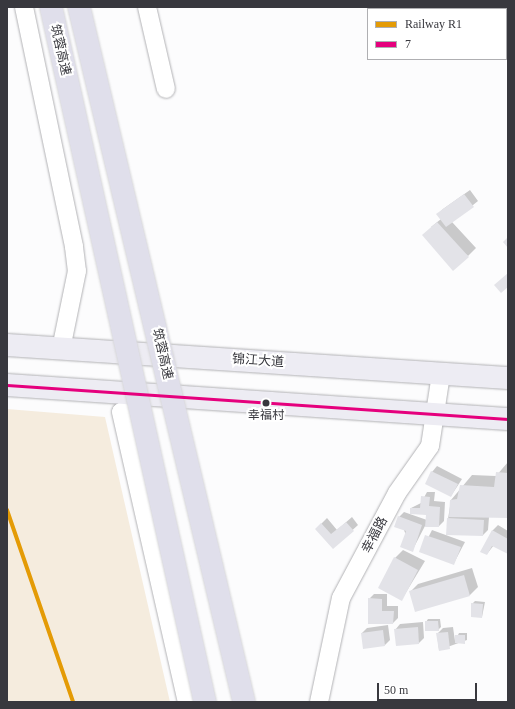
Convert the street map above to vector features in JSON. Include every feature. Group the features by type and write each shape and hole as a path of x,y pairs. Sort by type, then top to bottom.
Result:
{"highway":[{"name":"筑蓉高速","path":"51,7 205,702"},
{"name":"筑蓉高速","path":"79,7 244,702"}],"main road":[{"name":"锦江大道","path":"7,345 508,378"},
{"path":"7,386 508,419"}],"street":[{"path":"24,7 74,247 77,271 61,349"},
{"path":"147,7 166,89"},
{"name":"幸福路","path":"319,702 341,598 397,494 430,446 441,374"},
{"path":"149,396 121,412 187,702"}],"shaded area":[{"path":"7,409 105,417 170,702 7,702"}],"building":[{"path":"464,194 474,207 446,227 436,214"},
{"path":"437,222 469,257 453,271 422,235"},
{"path":"508,237 508,248 503,242"},
{"path":"508,273 508,287 501,293 494,285"},
{"path":"431,471 458,484 451,497 425,484"},
{"path":"496,472 508,473 508,518 449,517 450,500 457,499 460,485 494,487"},
{"path":"421,496 430,497 429,506 440,507 439,527 425,527 426,515 410,514 410,508 420,508"},
{"path":"398,516 422,525 413,552 400,547 406,531 394,527"},
{"path":"447,518 484,520 483,536 446,535"},
{"path":"346,522 354,531 333,549 315,529 321,523 331,534"},
{"path":"492,530 508,539 508,554 492,546 487,555 480,552"},
{"path":"425,535 461,547 454,565 419,552"},
{"path":"394,557 418,570 402,601 378,588"},
{"path":"464,575 470,596 415,612 409,591"},
{"path":"368,598 382,599 382,611 394,611 393,624 368,624"},
{"path":"471,603 483,604 482,618 471,617"},
{"path":"425,621 438,621 439,631 425,631"},
{"path":"418,627 419,644 396,646 394,629"},
{"path":"383,630 385,646 363,649 361,633"},
{"path":"448,632 450,649 439,651 436,633"},
{"path":"455,635 465,635 465,644 455,643"}],"rail line":[{"name":"R1","path":"7,510 73,702"}],"transit line":[{"name":"7","path":"7,385 508,419"}],"place":[{"name":"幸福村","path":"266,403"}]}
